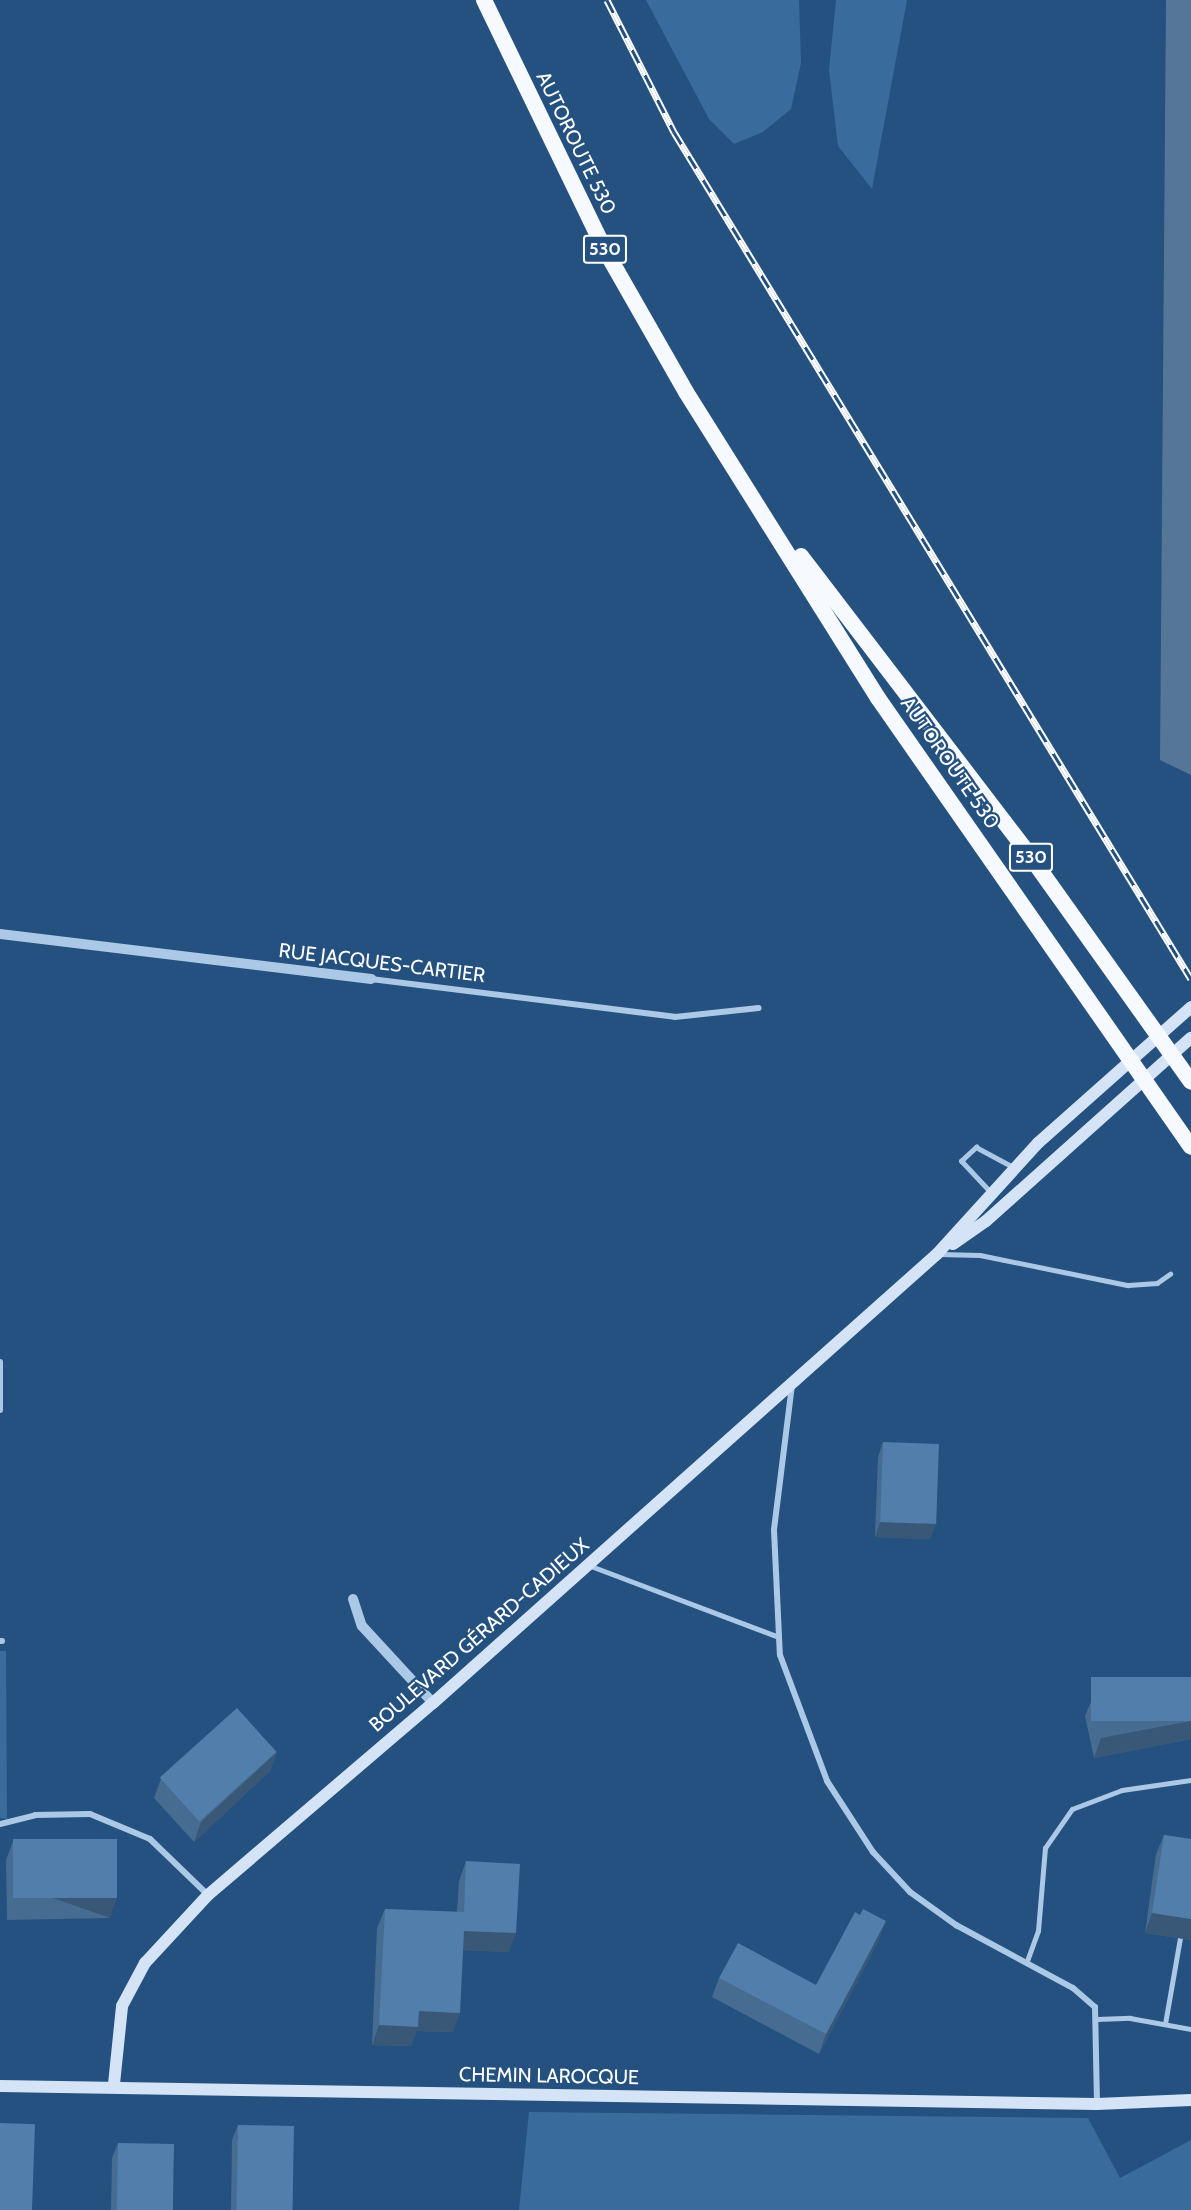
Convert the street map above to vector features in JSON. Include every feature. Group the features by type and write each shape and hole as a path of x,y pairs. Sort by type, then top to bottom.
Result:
{"highway":[{"name":"AUTOROUTE 530","path":"484,0 632,302 878,698 1191,1147"},
{"name":"AUTOROUTE 530","path":"747,487 987,799 1191,1082"}],"main road":[{"name":"BOULEVARD GÉRARD-CADIEUX","path":"114,2084 122,2006 145,1963 207,1895 433,1703 937,1254 1015,1168 1131,1058 1191,1007"},
{"name":"BOULEVARD GÉRARD-CADIEUX","path":"937,1254 987,1221 1191,1038"},
{"name":"CHEMIN LAROCQUE","path":"0,2086 114,2084 1098,2104 1191,2100"}],"street":[{"name":"RUE JACQUES-CARTIER","path":"0,934 675,1017 759,1008"},
{"path":"0,1362 0,1410"},
{"path":"792,1384 774,1530 780,1637 794,1701 828,1782 873,1852 910,1892 956,1925 1074,1988 1095,2007 1098,2104"},
{"path":"353,1599 362,1626 433,1703"},
{"path":"0,1824 35,1815 90,1814 113,1821 172,1856 207,1895"}],"lane":[{"path":"991,1193 961,1161 976,1147 1015,1168"},
{"path":"937,1254 980,1255 1128,1285 1157,1283 1170,1274"},
{"path":"588,1565 780,1637"},
{"path":"1027,1961 1038,1931 1045,1848 1072,1809 1122,1790 1191,1780"},
{"path":"1165,2024 1180,1938"},
{"path":"1097,2019 1165,2024 1191,2029"}],"shaded area":[{"path":"646,0 799,0 801,63 791,109 763,132 734,144 709,119"},
{"path":"836,0 907,0 872,189 838,146 829,70"},
{"path":"1166,0 1191,0 1191,775 1160,760"},
{"path":"0,1651 6,1651 7,1819 0,1818"},
{"path":"529,2112 1088,2118 1120,2178 1191,2140 1191,2210 519,2210"}],"building":[{"path":"883,1442 939,1444 936,1524 880,1522"},
{"path":"1091,1677 1191,1677 1191,1721 1091,1721"},
{"path":"237,1708 276,1752 199,1821 160,1778"},
{"path":"1164,1835 1191,1839 1191,1919 1152,1913"},
{"path":"13,1839 117,1839 117,1898 13,1898"},
{"path":"466,1861 520,1864 516,1933 464,1931 460,2013 419,2011 418,2027 379,2025 385,1909 464,1912"},
{"path":"863,1909 886,1921 826,2034 719,1978 738,1943 816,1985 855,1912 860,1915"},
{"path":"0,2123 35,2124 32,2210 0,2210"},
{"path":"238,2125 294,2126 293,2210 237,2210"},
{"path":"118,2143 174,2144 173,2210 117,2210"}],"railway":[{"path":"607,0 674,132 1191,979"}]}
